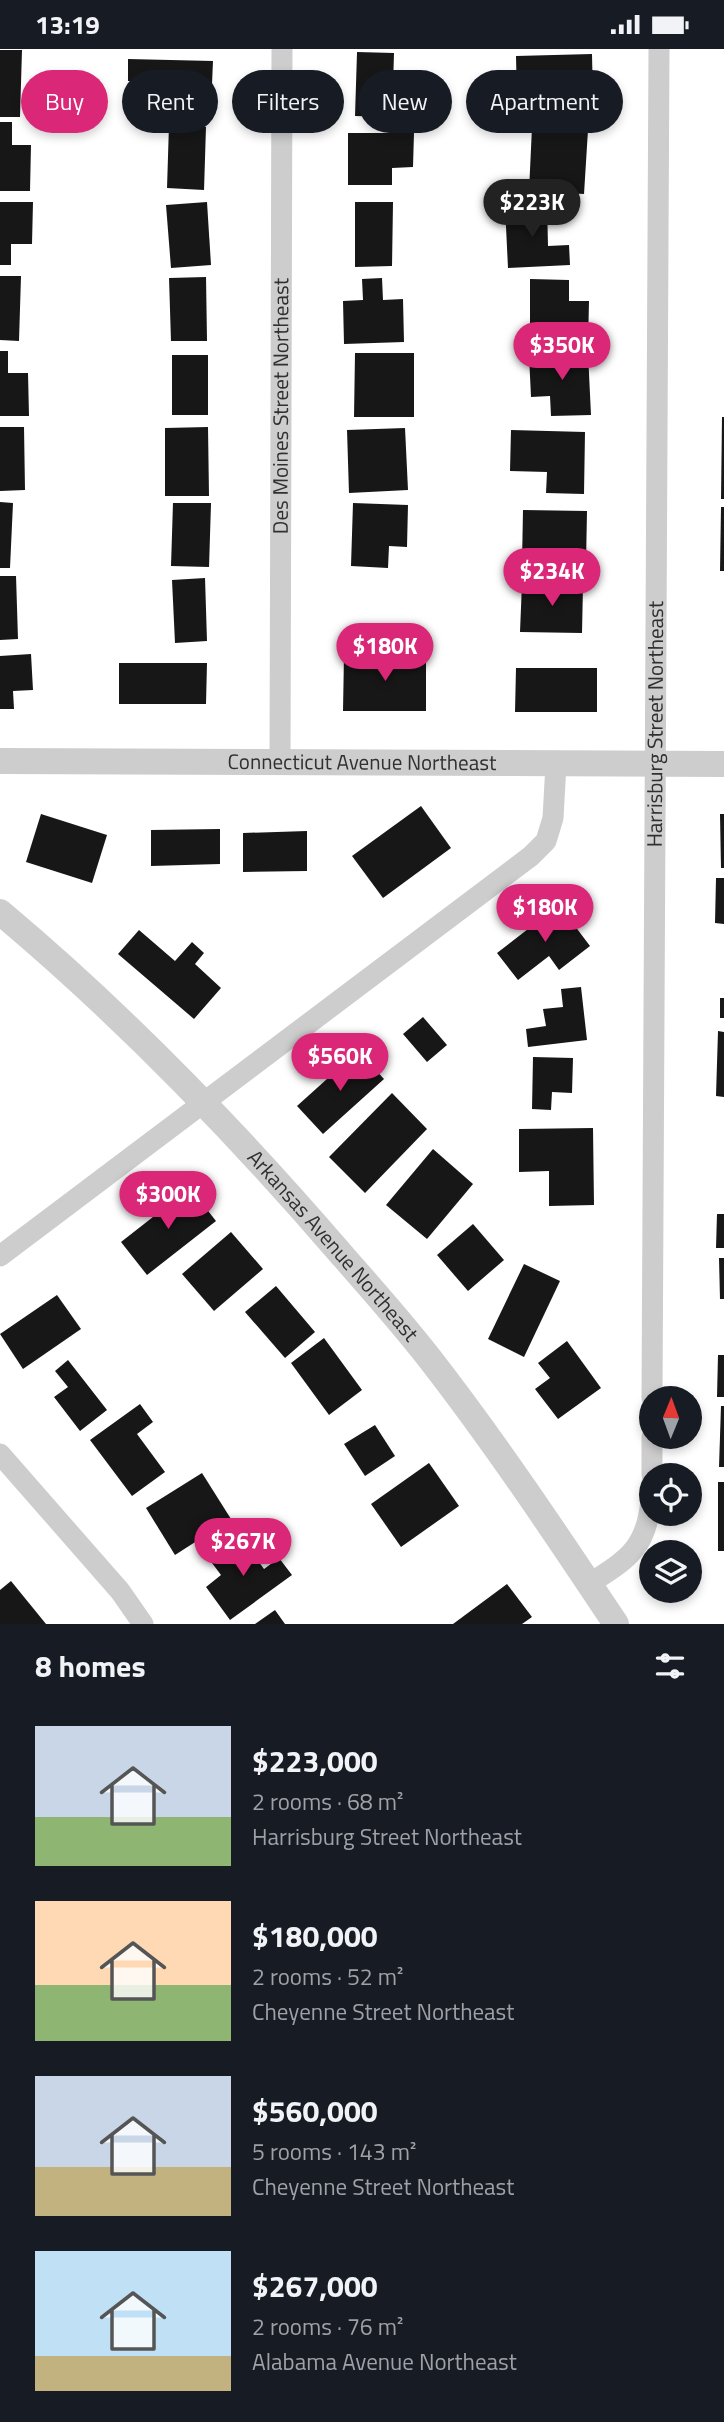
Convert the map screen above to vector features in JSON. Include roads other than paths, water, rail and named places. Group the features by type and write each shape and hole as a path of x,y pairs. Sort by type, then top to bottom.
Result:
{"street":[{"name":"Des Moines Street Northeast","path":"280,763 282,49"},
{"name":"Harrisburg Street Northeast","path":"652,1386 659,49"},
{"name":"Connecticut Avenue Northeast","path":"0,761 724,764"},
{"path":"0,1256 531,856 546,841 553,818 556,764"},
{"name":"Arkansas Avenue Northeast","path":"0,912 40,945 204,1103 275,1177 429,1357 499,1451 615,1624"},
{"path":"0,1454 120,1591 143,1624"},
{"path":"589,1584 637,1548 647,1526"}]}
